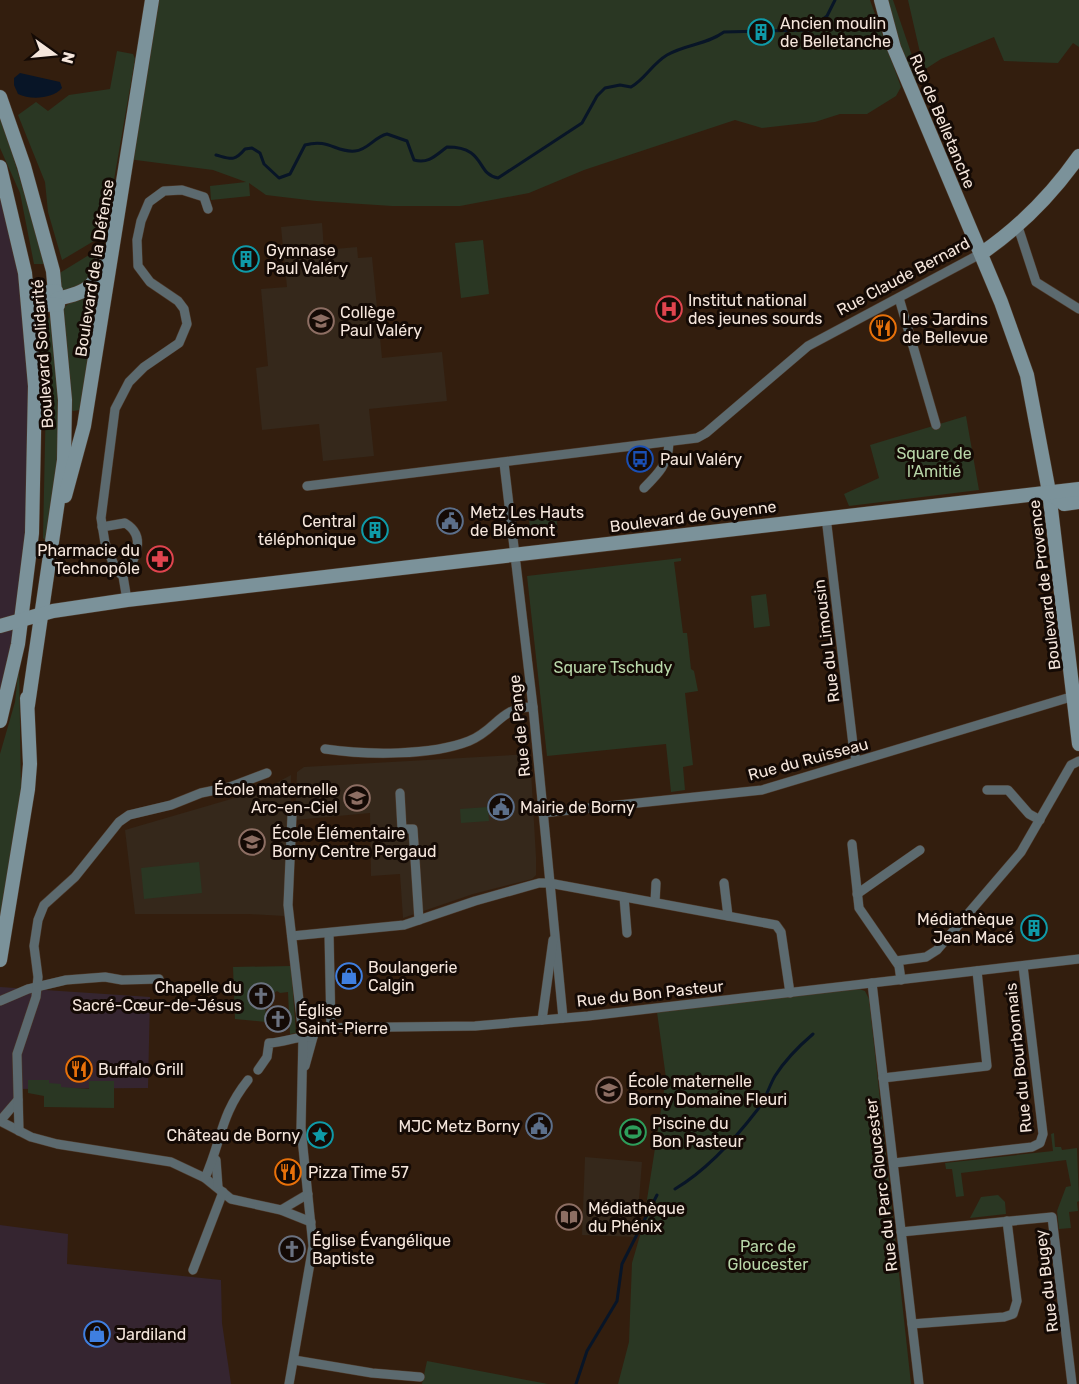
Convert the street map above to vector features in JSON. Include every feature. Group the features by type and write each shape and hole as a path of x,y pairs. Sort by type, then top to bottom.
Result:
{"main road":[{"name":"Boulevard de la Défense","path":"52,538 84,426 152,0"},
{"name":"Rue de Belletanche","path":"882,0 894,48 982,253"},
{"name":"Boulevard Solidarité","path":"0,97 24,166 53,271 57,299 65,431 52,538 0,721"},
{"name":"Rue Claude Bernard","path":"982,253 1018,227 1057,187 1079,156"},
{"name":"Boulevard Solidarité","path":"0,167 18,236 29,300 34,386 28,705 30,764 28,789 0,960"},
{"path":"29,300 57,299 86,291 96,281 101,270 109,227 124,181"},
{"name":"Boulevard de Provence","path":"982,253 1027,375 1049,492 1079,744"},
{"name":"Boulevard de Guyenne","path":"31,613 826,517 1079,489"},
{"name":"Boulevard de Guyenne","path":"1049,492 1064,504 1079,502"},
{"path":"0,616 31,613"},
{"path":"0,626 31,613"}],"street":[{"path":"123,576 116,570 102,527 100,507 112,447 113,419 119,400 135,376 179,343 187,324 184,309 178,301 150,282 138,266 137,247 141,221 149,202 167,190 182,190 204,197 208,209"},
{"path":"1018,227 1036,282 1079,309"},
{"name":"Rue Claude Bernard","path":"307,486 669,443 701,436 808,346 982,253"},
{"path":"899,297 936,425"},
{"path":"644,488 662,470 668,457 669,443"},
{"path":"504,463 515,554"},
{"name":"Rue du Limousin","path":"826,517 854,753 857,761"},
{"path":"102,527 125,523 133,528 138,539 138,550 123,576 127,600"},
{"name":"Rue de Pange","path":"515,554 533,707 563,1018"},
{"name":"Rue du Ruisseau","path":"542,813 762,790 1074,696"},
{"path":"325,749 381,753 446,747 471,740 493,725 509,710 533,707"},
{"path":"896,961 926,957 937,950 1003,875 1040,820 1071,765 1079,760"},
{"path":"19,1131 17,1054 38,988 34,946 38,920 44,905 75,877 119,822 129,814 171,805 201,793 230,787 267,773"},
{"path":"987,790 1008,790 1029,814 1040,820"},
{"path":"400,793 402,829 413,829 419,920"},
{"path":"289,1384 313,1246 301,1128 308,1036 288,905 292,815"},
{"path":"852,844 857,894 862,913 896,961 901,980"},
{"path":"857,894 920,850"},
{"path":"292,936 405,925 475,901 539,883 549,883 772,924 780,929 790,993"},
{"path":"724,883 728,916"},
{"path":"655,902 657,884"},
{"path":"624,897 627,933"},
{"name":"Rue de Pange","path":"542,1020 555,932"},
{"path":"328,1028 329,933"},
{"name":"Rue du Bon Pasteur","path":"258,1070 267,1057 269,1043 285,1042 328,1028 475,1026 542,1020 1079,959"},
{"name":"Rue du Bourbonnais","path":"894,1163 1032,1147 1040,1143 1043,1134 1023,966"},
{"path":"883,1078 987,1066 977,971"},
{"path":"0,1001 66,980 159,979"},
{"name":"Rue du Parc Gloucester","path":"872,983 919,1384"},
{"path":"205,1178 216,1151 228,1108 248,1080"},
{"path":"0,1132 0,1122 18,1100"},
{"path":"0,1122 57,1144 171,1162 205,1178 231,1199 245,1204 281,1210 311,1222"},
{"path":"194,1270 220,1189 216,1151"},
{"path":"281,1210 308,1194"},
{"name":"Rue du Bugey","path":"902,1232 1047,1216 1053,1219 1072,1384"},
{"path":"912,1324 1004,1317 1013,1314 1017,1301 1007,1221"},
{"path":"294,1360 372,1373 420,1377"}],"shaded area":[{"path":"0,166 33,355 32,533 0,725"},
{"name":"Collège Paul Valéry","path":"322,223 324,250 357,247 358,258 372,257 382,358 442,352 447,401 369,409 374,456 323,461 319,424 262,430 256,368 268,366 261,289 287,287 281,227"},
{"path":"530,754 536,875 532,879 473,894 403,918 400,874 371,876 370,813 295,820 297,772 304,767"},
{"path":"291,775 289,922 284,916 249,914 135,914 125,830 265,789"},
{"path":"0,987 150,997 148,1088 18,1089 18,1100 0,1121"},
{"path":"585,1157 642,1162 636,1237 582,1235"},
{"path":"0,1225 68,1234 67,1264 221,1280 222,1323 231,1384 0,1384"}],"green space":[{"path":"152,0 870,0 901,87 896,96 867,114 840,114 815,122 762,128 735,120 584,170 529,193 460,206 392,206 316,201 266,195 249,183 250,196 211,200 210,186 246,182 213,170 128,159"},
{"path":"888,0 893,0 920,79 914,78 900,46"},
{"path":"908,0 1079,0 1079,47 1073,43 1058,63 1004,61 994,37 941,59 924,70"},
{"path":"117,51 133,54 135,59 114,180 109,194 104,235 62,260 48,212 45,182 18,115 36,102 48,111 69,95 110,89"},
{"path":"0,112 45,264 34,264 20,193 0,148"},
{"path":"483,240 489,294 461,298 455,243"},
{"path":"102,247 88,282 62,292 58,274"},
{"path":"102,278 82,406 80,410 73,411 70,409 63,308"},
{"path":"51,317 59,408 58,460 45,540 43,538 46,396 37,322"},
{"name":"Square de l'Amitié","path":"966,416 979,490 849,506 844,494 879,478 870,445"},
{"path":"556,516 558,530 531,533 529,520"},
{"name":"Square Tschudy","path":"681,558 681,561 674,562 683,633 687,633 691,669 694,671 698,691 685,693 693,765 683,767 685,790 671,792 666,744 547,756 527,576"},
{"path":"766,594 770,626 754,628 751,596"},
{"path":"19,665 21,788 0,925 0,754 15,702"},
{"path":"488,807 489,821 461,823 460,809"},
{"path":"199,862 202,893 144,899 141,868"},
{"path":"291,966 296,1033 290,1034 288,992 255,994 255,1001 265,1000 266,1022 235,1019 233,967"},
{"name":"Parc de Gloucester","path":"859,989 865,991 869,999 911,1384 618,1384 629,1342 632,1263 643,1225 666,1078 657,1012"},
{"path":"28,1080 49,1080 49,1083 61,1084 61,1087 89,1089 89,1081 114,1081 114,1108 44,1107 44,1096 28,1093"},
{"path":"1054,1133 1055,1147 1061,1147 1062,1150 1077,1148 1079,1201 1077,1202 1078,1211 1069,1212 1071,1228 1059,1229 1057,1211 1066,1187 1071,1186 1066,1160 961,1173 964,1196 956,1197 952,1169 946,1169 945,1163 1053,1151 1051,1134"},
{"path":"998,1195 1005,1202 1006,1214 970,1218 981,1197"},
{"path":"427,1361 548,1384 422,1384"}],"water":[{"path":"20,73 60,82 62,88 47,96 35,98 23,96 18,94 14,85 14,78"}],"waterway":[{"path":"216,155 232,158 245,149 252,148 260,153 264,164 279,178 290,174 305,145 320,143 355,151 387,134 407,141 414,160 428,160 447,147 469,151 491,176 498,178 582,123 597,96 605,88 620,85 631,87 667,55 710,40 724,32 809,30 827,16 835,0"},
{"path":"675,1189 698,1173 730,1142 761,1105 783,1064 813,1034"},
{"path":"576,1384 587,1351 617,1301 622,1264 657,1195"}],"place":[{"name":"Ancien moulin de Belletanche","path":"761,32"},
{"name":"Gymnase Paul Valéry","path":"246,259"},
{"name":"Institut national des jeunes sourds","path":"669,309"},
{"name":"Collège Paul Valéry","path":"321,321"},
{"name":"Les Jardins de Bellevue","path":"883,328"},
{"name":"Paul Valéry","path":"640,459"},
{"name":"Metz Les Hauts de Blémont","path":"450,521"},
{"name":"Central téléphonique","path":"375,530"},
{"name":"Pharmacie du Technopôle","path":"160,559"},
{"name":"École maternelle Arc-en-Ciel","path":"357,798"},
{"name":"Mairie de Borny","path":"501,807"},
{"name":"École Élémentaire Borny Centre Pergaud","path":"252,842"},
{"name":"Médiathèque Jean Macé","path":"1034,928"},
{"name":"Boulangerie Calgin","path":"349,976"},
{"name":"Chapelle du Sacré-Cœur-de-Jésus","path":"261,996"},
{"name":"Église Saint-Pierre","path":"278,1019"},
{"name":"Buffalo Grill","path":"79,1069"},
{"name":"École maternelle Borny Domaine Fleuri","path":"609,1090"},
{"name":"MJC Metz Borny","path":"539,1126"},
{"name":"Piscine du Bon Pasteur","path":"633,1132"},
{"name":"Château de Borny","path":"320,1135"},
{"name":"Pizza Time 57","path":"288,1172"},
{"name":"Médiathèque du Phénix","path":"569,1217"},
{"name":"Église Évangélique Baptiste","path":"292,1249"},
{"name":"Jardiland","path":"97,1334"}]}
